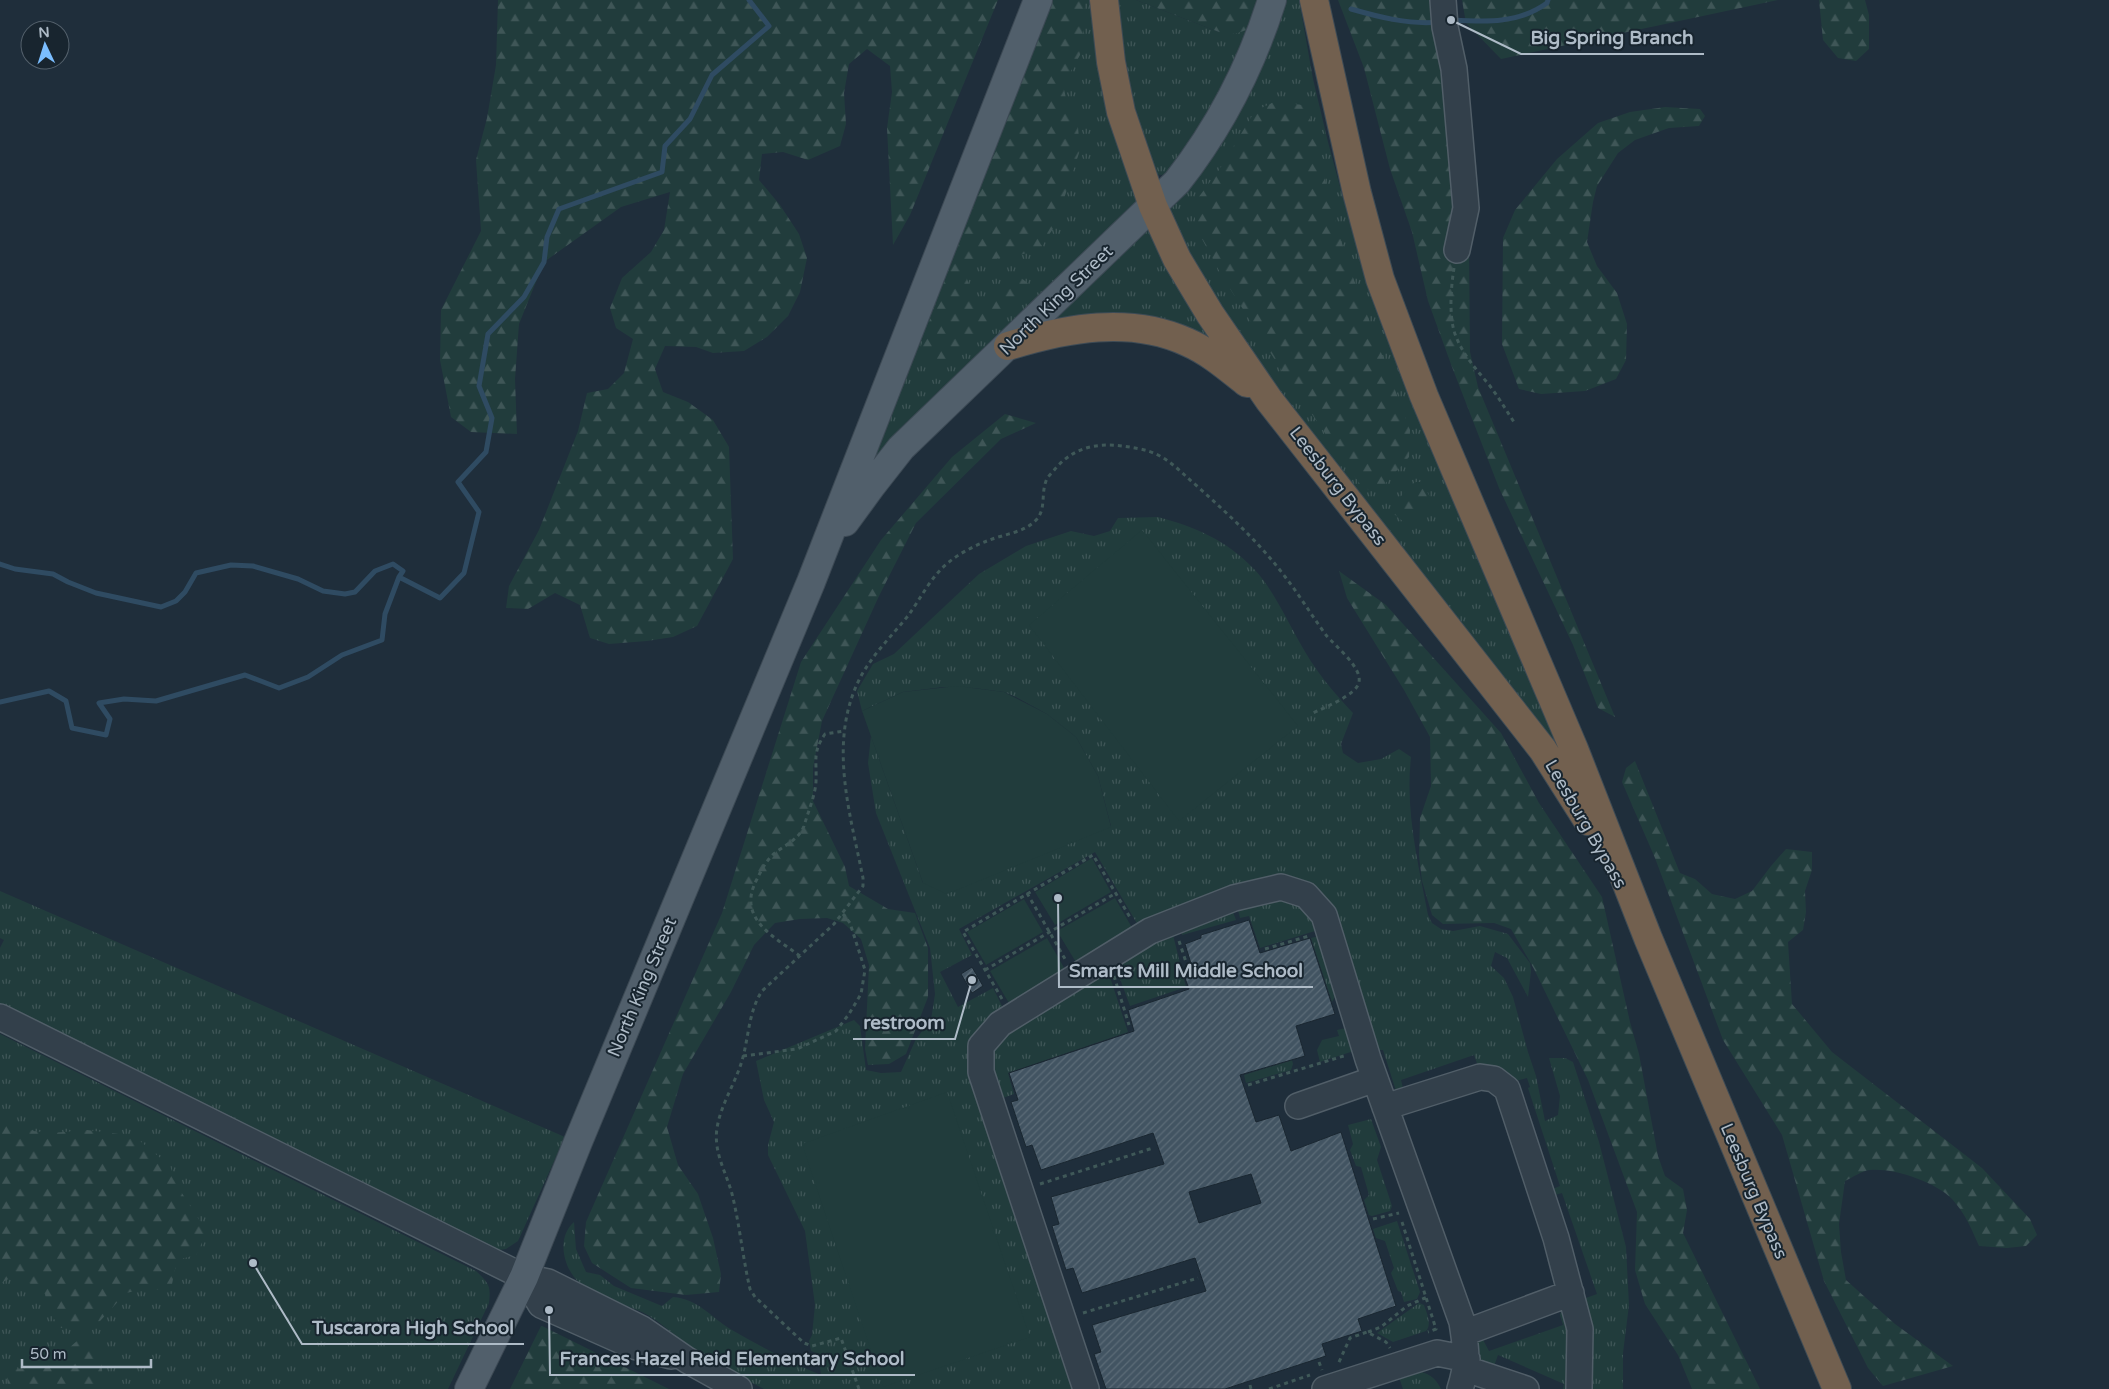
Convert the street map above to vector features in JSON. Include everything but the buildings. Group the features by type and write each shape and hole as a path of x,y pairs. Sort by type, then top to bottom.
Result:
{"highway":[{"name":"Leesburg Bypass","path":"1104,0 1111,62 1121,112 1153,206 1177,259 1210,314 1269,400 1543,750 1582,809 1648,938"},
{"name":"Leesburg Bypass","path":"1314,0 1357,193 1380,279 1424,396 1574,749 1648,938 1837,1389"},
{"path":"1008,346 1046,334 1077,329 1098,327 1140,329 1188,342 1216,358 1269,400"}],"main road":[{"name":"North King Street","path":"469,1389 524,1277 578,1142 811,582 1038,0"},
{"name":"North King Street","path":"811,582 840,530 901,448 1153,206 1177,182 1200,153 1220,121 1259,41 1272,0"}],"lane":[{"path":"1446,23 1457,101 1466,208 1457,250"},
{"path":"1086,1389 981,1072 981,1046 1000,1024 1150,930 1234,898 1281,887 1306,895 1324,916 1365,1050 1462,1322 1464,1333 1464,1372"},
{"path":"0,1017 524,1277 548,1282 633,1324 688,1360 739,1389"},
{"path":"1385,1107 1480,1077 1494,1078 1507,1088 1556,1238 1580,1329 1579,1389"},
{"path":"1298,1106 1375,1079"},
{"path":"1464,1333 1571,1293"},
{"path":"1328,1379 1437,1353 1464,1372 1526,1389"}],"path":[{"path":"1457,250 1452,292 1454,329 1468,360 1492,389 1514,422"},
{"path":"860,1389 841,1338 812,1346 804,1343 755,1297 750,1289 733,1198 716,1140 720,1118 744,1056 748,1030 756,1001 762,991 842,913 863,886 844,777 842,743 847,710 860,679 882,644 907,617 946,564 988,540 1026,528 1037,519 1042,507 1046,480 1060,463 1073,453 1086,447 1108,444 1142,449 1170,460 1256,541 1286,578 1326,636 1355,666 1359,676 1359,683 1356,689 1343,698 1311,714"},
{"path":"800,956 762,927 751,911 750,901 753,887 766,861 802,831 816,783 817,746 825,734 844,731"},
{"path":"1012,1017 963,932 1093,855 1141,936"},
{"path":"1027,893 1075,977"},
{"path":"985,970 1116,893"},
{"path":"744,1056 797,1049 836,1031 849,1014 861,994 865,970 850,923 842,913"},
{"path":"1265,949 1329,931"},
{"path":"1108,957 1129,1025"},
{"path":"1248,1085 1365,1050"},
{"path":"1020,1190 1153,1148"},
{"path":"1396,1204 1436,1329 1427,1333"},
{"path":"1373,1220 1399,1212"},
{"path":"1063,1320 1198,1278"},
{"path":"1347,1362 1338,1365 1350,1338 1381,1327 1407,1306 1427,1298"},
{"path":"1400,1306 1407,1306"},
{"path":"1367,1332 1386,1342 1390,1348 1382,1351"},
{"path":"1269,1389 1328,1379"}],"green space":[{"path":"498,0 998,0 910,215 893,245 887,128 892,92 890,66 867,49 849,64 844,93 846,124 840,146 808,160 783,152 762,154 759,180 780,205 799,234 807,258 800,292 788,316 767,337 744,351 713,353 696,347 665,346 655,369 663,392 688,402 713,420 729,447 733,559 697,626 673,637 609,644 590,638 580,605 555,593 528,609 506,608 509,586 539,530 578,431 587,393 608,389 624,373 633,339 616,328 610,308 622,278 651,252 664,230 670,192 621,207 544,262 519,324 515,379 517,434 471,432 451,417 440,360 441,310 481,231 476,160 487,118 496,65"},
{"path":"1048,0 1097,0 1145,203 867,476"},
{"path":"1052,0 1084,0 1084,28 1080,55 1063,85 1068,107 1077,116 1080,150 1055,226 1039,249 1020,255 964,264 974,299 981,302 1003,283 1020,277 1030,285 1025,295 998,317 974,346 946,360 928,360 921,346 929,322"},
{"path":"1116,0 1136,0 1219,32 1249,29 1237,59 1210,112 1168,173 1162,175 1153,174 1125,77"},
{"path":"1136,0 1259,0 1249,29 1235,34 1219,32"},
{"path":"1280,0 1299,0 1313,79 1328,142 1351,228 1376,306 1491,592 1589,807 1473,645 1243,342 1203,282 1166,208 1213,154 1236,119 1257,69"},
{"path":"1338,0 1436,0 1469,243 1470,352 1478,387 1615,717 1598,708 1573,645 1499,488 1452,367 1428,301 1412,232 1390,169 1364,68"},
{"path":"1462,0 1778,0 1501,59 1466,23"},
{"path":"1819,0 1865,0 1869,15 1869,49 1856,61 1838,58 1823,40"},
{"path":"1276,101 1302,105 1311,121 1348,264 1410,430 1409,457 1382,487 1369,490 1360,484 1282,371 1222,276 1195,226 1195,202 1219,170 1255,111"},
{"path":"1665,107 1700,109 1705,116 1699,126 1669,128 1635,140 1618,153 1597,186 1593,202 1587,242 1597,266 1617,293 1627,324 1626,360 1616,379 1585,391 1541,394 1519,389 1502,344 1503,238 1515,210 1557,159 1598,123 1630,112"},
{"path":"1149,220 1231,356 1040,325"},
{"path":"1005,414 1036,423 1001,439 916,523 879,596 822,721 813,768 813,801 845,867 849,886 888,909 915,913 928,948 928,997 906,1054 889,1064 868,1065 865,1049 869,965 861,939 843,923 827,918 800,919 775,923 754,945 731,992 683,1074 667,1127 678,1165 698,1194 713,1238 721,1274 719,1292 686,1295 631,1288 592,1263 584,1246 586,1222 722,913 801,662 881,540 952,457"},
{"path":"1422,482 1432,501 1428,509 1405,523 1394,514 1394,505 1410,485"},
{"path":"1158,517 1198,530 1221,542 1233,550 1260,576 1273,594 1311,662 1353,713 1341,744 1343,753 1358,763 1381,759 1399,749 1411,757 1411,817 1428,915 1432,923 1441,929 1453,931 1480,926 1508,934 1530,963 1528,997 1507,958 1495,952 1491,966 1504,978 1513,997 1536,1076 1545,1121 1558,1115 1560,1096 1549,1058 1565,1058 1573,1062 1599,1142 1626,1247 1629,1305 1623,1353 1623,1389 1593,1389 1593,1357 1586,1298 1597,1294 1562,1193 1551,1196 1550,1190 1560,1186 1528,1088 1530,1087 1527,1078 1512,1082 1478,1066 1474,1055 1401,1080 1404,1092 1397,1094 1383,1050 1379,1050 1377,1045 1358,984 1304,886 1142,932 1095,852 959,929 972,955 940,972 958,1007 993,988 1005,1012 978,1042 1080,1389 764,1389 705,1357 649,1316 586,1287 570,1271 565,1256 564,1241 569,1228 574,1222 576,1249 586,1272 600,1275 614,1286 662,1306 673,1297 690,1301 743,1336 787,1360 821,1375 818,1354 811,1351 809,1341 812,1335 815,1305 805,1231 768,1155 768,1145 774,1122 764,1100 756,1061 854,1020 860,1026 866,1070 881,1073 901,1072 916,1039 931,1020 935,994 930,948 876,813 868,763 871,736 923,883 1111,826 1098,776 1076,737 1047,714 1016,697 1004,692 974,688 943,687 903,692 862,711 857,691 873,664 894,654 979,574 1026,546 1071,531 1094,536 1110,531 1118,518"},
{"path":"1142,530 1298,726 1179,821 1029,625"},
{"path":"1339,571 1386,605 1501,733 1539,803 1602,897 1639,1054 1658,1156 1665,1176 1683,1189 1687,1210 1683,1233 1760,1389 1692,1389 1678,1355 1645,1304 1635,1270 1637,1212 1588,1080 1534,969 1511,929 1494,923 1443,924 1432,915 1422,881 1419,856 1420,818 1431,786 1430,737 1404,690 1347,598"},
{"path":"957,686 1004,692 1047,714 1076,737 1098,776 1111,827 947,894 923,883 862,711 903,692"},
{"path":"1635,761 1680,873 1695,879 1712,894 1735,899 1752,891 1786,849 1812,852 1812,870 1805,891 1806,912 1803,930 1788,942 1792,1004 1832,1052 1982,1168 2030,1219 2037,1235 2026,1246 2007,1248 1979,1246 1957,1204 1936,1187 1914,1177 1880,1170 1870,1170 1845,1181 1839,1224 1846,1280 1895,1324 1953,1366 1883,1386 1868,1368 1824,1281 1782,1135 1723,1040 1655,858 1622,782 1626,768"},
{"path":"1092,858 1111,892 1055,925 1035,892"},
{"path":"0,891 565,1137 518,1241 506,1249 492,1251 0,1005 0,948 4,940 0,938"},
{"path":"1286,896 1317,916 1318,930 1260,948 1249,916 1240,918 1239,907"},
{"path":"1115,898 1134,931 1077,964 1057,931"},
{"path":"1024,899 1043,932 986,965 967,932"},
{"path":"1229,911 1233,912 1236,920 1182,935 1181,928"},
{"path":"1171,933 1186,987 1130,1006 1116,968 1117,964"},
{"path":"1319,936 1341,986 1332,1002 1311,938"},
{"path":"1047,938 1066,971 1010,1005 990,971"},
{"path":"1108,971 1128,1032 1008,1073 1014,1094 1003,1098 999,1096 992,1066 993,1051 998,1036"},
{"path":"1350,1027 1363,1048 1320,1062 1317,1050 1322,1040 1339,1036 1337,1030"},
{"path":"0,1034 476,1271 488,1285 490,1293 489,1303 448,1389 0,1389"},
{"path":"1292,1060 1291,1070 1246,1083 1244,1075"},
{"path":"947,1092 1030,1337 883,1387 802,1144"},
{"path":"0,1116 33,1131 52,1133 87,1130 134,1136 170,1166 178,1187 207,1232 196,1255 177,1260 171,1289 140,1290 126,1293 100,1321 84,1328 61,1328 48,1311 45,1294 34,1286 17,1278 6,1280 0,1285"},
{"path":"1371,1119 1381,1147 1377,1160 1392,1206 1390,1211 1372,1216 1369,1215 1364,1200 1369,1195 1361,1167 1356,1166 1350,1150 1353,1144 1348,1125"},
{"path":"1397,1221 1420,1292 1417,1299 1404,1302 1391,1273 1394,1268 1385,1241 1376,1238 1373,1229"},
{"path":"1419,1303 1424,1305 1428,1315 1429,1325 1426,1331 1393,1342 1377,1333"},
{"path":"1561,1311 1563,1311 1568,1320 1572,1389 1563,1389 1564,1384 1498,1355 1494,1366 1478,1360 1478,1340 1482,1338 1489,1351 1563,1325 1560,1315"},
{"path":"542,1326 669,1389 510,1389"},
{"path":"86,1339 101,1349 103,1389 8,1389 7,1376 13,1369 47,1367 77,1341"},
{"path":"1414,1371 1430,1376 1441,1389 1403,1389 1399,1377"}],"waterway":[{"path":"0,702 49,691 66,701 72,728 106,735 110,719 99,703 124,699 156,701 245,675 279,688 308,677 342,655 382,640 385,614 399,577 440,598 464,573 479,512 458,482 486,452 492,418 479,386 488,334 524,297 544,262 547,237 559,209 662,172 665,146 690,119 712,75 769,26 749,0"},
{"path":"1452,20 1489,21 1513,18 1536,10 1547,3 1548,0"},
{"path":"1351,9 1405,21 1439,22"},
{"path":"0,564 15,569 53,574 96,593 161,607 176,601 185,592 196,573 231,565 253,566 298,579 323,591 345,594 355,592 375,571 393,564 403,571 399,577"}],"place":[{"name":"Big Spring Branch","path":"1451,20"},
{"name":"Smarts Mill Middle School","path":"1058,898"},
{"name":"restroom","path":"972,980"},
{"name":"Tuscarora High School","path":"253,1263"},
{"name":"Frances Hazel Reid Elementary School","path":"549,1310"}]}
